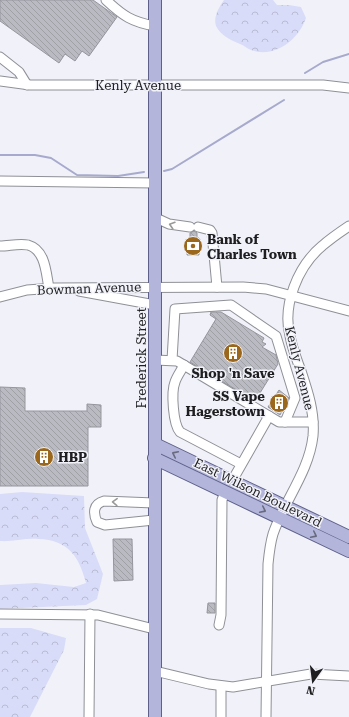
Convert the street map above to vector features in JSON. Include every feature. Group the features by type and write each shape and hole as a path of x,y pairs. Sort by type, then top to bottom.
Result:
{"main road":[{"name":"Frederick Street","path":"155,0 155,717"},
{"name":"East Wilson Boulevard","path":"155,444 349,537"},
{"name":"East Wilson Boulevard","path":"154,458 349,551"},
{"path":"189,475 193,472 198,472 226,485 232,481"}],"street":[{"path":"106,0 123,16 155,26"},
{"path":"0,57 19,72 27,85"},
{"name":"Kenly Avenue","path":"0,82 27,85 323,85 349,88"},
{"path":"0,181 155,183"},
{"path":"156,218 170,224 210,230 212,233 217,287"},
{"name":"Kenly Avenue","path":"266,717 269,548 280,518 306,464 310,450 313,422 309,398 289,333 289,310 291,295 298,278 312,256 322,246 349,226"},
{"path":"0,246 29,246 35,249 42,256 51,288 102,294 155,305"},
{"name":"Bowman Avenue","path":"0,297 27,290 51,288 256,288 291,295 349,311"},
{"path":"172,360 175,309 231,305 276,336 295,398 285,422"},
{"path":"276,336 289,333"},
{"path":"155,360 172,360 279,422 313,422"},
{"path":"184,366 174,384 174,417 177,428 180,432 241,464"},
{"path":"232,481 269,416"},
{"path":"219,625 221,615 222,500 225,492"},
{"path":"154,503 104,501 95,506 94,512 97,522 105,525 154,520"},
{"path":"0,614 90,614 113,617 154,629"},
{"path":"89,717 90,614"},
{"path":"155,671 221,686 246,686 293,675 311,674 349,676"},
{"path":"221,686 221,717"}],"green space":[{"path":"224,0 273,0 277,5 301,7 306,18 303,26 292,40 269,52 260,52 250,49 230,39 223,35 218,29 215,19 218,9"},
{"path":"22,492 84,496 85,528 103,574 97,599 86,605 0,609 0,585 36,583 74,587 86,583 76,557 65,546 57,542 33,539 0,541 0,494"},
{"path":"0,628 31,628 66,638 64,650 30,717 0,717"}],"building":[{"path":"0,0 93,0 117,17 89,56 82,51 75,61 65,54 59,63 0,21"},
{"name":"Bank of Charles Town","path":"194,231 197,233 197,238 199,238 199,255 187,255 188,238 190,238 190,233"},
{"name":"Shop 'n Save","path":"211,312 221,312 264,338 262,342 266,344 262,347 276,355 278,364 255,401 190,362 216,319 210,315"},
{"name":"HBP","path":"0,387 25,388 25,411 87,411 87,404 101,405 101,427 88,427 88,486 0,486"},
{"name":"SS Vape Hagerstown","path":"279,390 289,398 280,415 268,407"},
{"path":"113,539 132,539 133,580 114,581"},
{"path":"208,603 215,603 215,613 207,613"}],"waterway":[{"path":"305,73 323,62 349,54"},
{"path":"164,171 172,169 284,100"},
{"path":"0,155 35,155 51,158 77,175 118,176 144,172"}],"place":[{"name":"Bank of Charles Town","path":"193,246"},
{"name":"Shop 'n Save","path":"233,353"},
{"name":"SS Vape Hagerstown","path":"279,403"},
{"name":"HBP","path":"44,457"}]}
